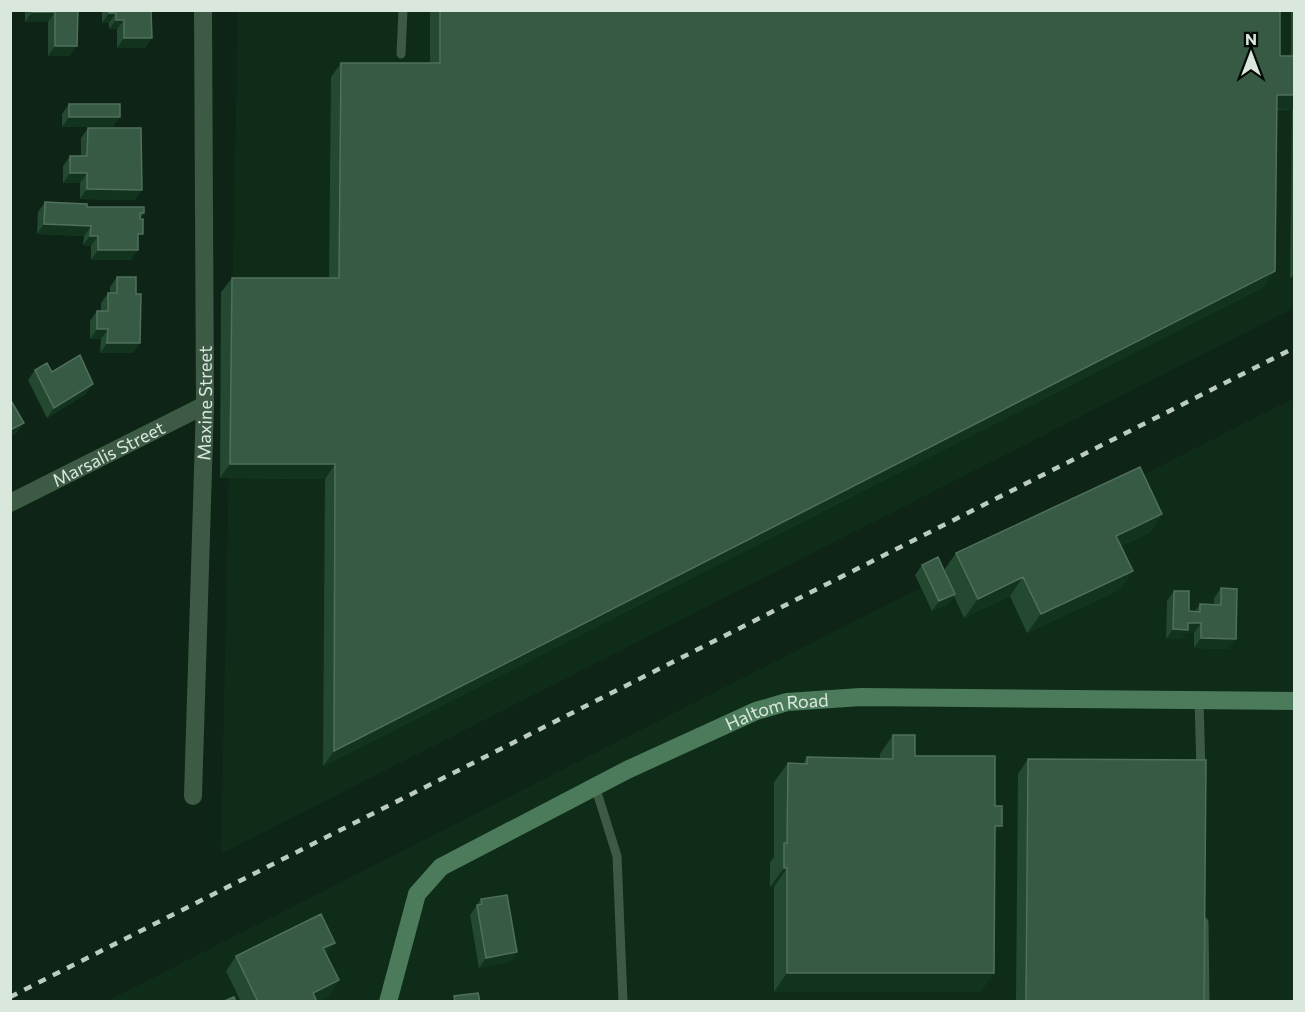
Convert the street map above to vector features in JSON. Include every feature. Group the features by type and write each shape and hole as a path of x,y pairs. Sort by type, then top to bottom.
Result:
{"street":[{"name":"Maxine Street","path":"193,796 205,405 203,10"},
{"name":"Marsalis Street","path":"10,503 205,405"},
{"name":"Haltom Road","path":"388,1002 417,894 441,867 595,786 756,711 787,702 861,697 1294,701"}],"lane":[{"path":"401,54 403,10"},
{"path":"1199,700 1202,780"},
{"path":"595,786 617,856 623,1002"},
{"path":"1204,907 1205,1002"}],"shaded area":[{"path":"238,11 1294,11 1294,308 221,854"},
{"path":"1294,398 1294,1001 107,1001"}],"building":[{"path":"32,10 78,10 77,46 55,46 55,12 32,12"},
{"path":"109,10 151,10 152,38 124,38 124,20 116,20 116,13 109,13"},
{"path":"440,10 1280,10 1280,56 1294,56 1294,95 1277,95 1275,271 334,751 335,464 230,464 232,278 339,278 341,63 440,63"},
{"path":"69,104 120,104 120,117 69,117"},
{"path":"88,128 141,128 142,190 87,189 87,173 70,173 70,156 87,156"},
{"path":"45,202 87,204 87,207 144,207 144,213 140,213 140,219 143,219 143,234 138,234 138,250 98,250 98,236 90,236 91,226 44,224"},
{"path":"117,277 136,277 136,294 141,294 140,343 107,343 108,329 97,329 97,311 108,311 108,293 117,293"},
{"path":"80,355 93,384 54,408 35,370 47,363 52,372"},
{"path":"10,399 24,423 10,430"},
{"path":"1140,467 1162,514 1116,536 1133,571 1041,614 1023,577 978,599 956,553"},
{"path":"938,557 955,594 939,601 922,565"},
{"path":"1221,588 1237,589 1236,639 1201,638 1201,623 1188,623 1188,630 1173,629 1174,591 1189,591 1189,611 1200,612 1200,604 1221,605"},
{"path":"893,735 915,735 915,756 995,756 995,806 1002,806 1002,826 995,826 994,973 787,973 787,868 784,868 784,843 787,843 788,763 807,764 807,757 893,759"},
{"path":"1028,759 1206,760 1204,1002 1026,1002"},
{"path":"507,895 517,952 486,958 477,905 482,904 481,899"},
{"path":"321,914 335,943 323,948 339,980 313,993 317,1002 258,1002 236,956"},
{"path":"478,993 480,1002 455,1002 454,996"},
{"path":"234,997 236,1002 222,1002"}],"railway":[{"path":"10,997 1294,348"}]}
